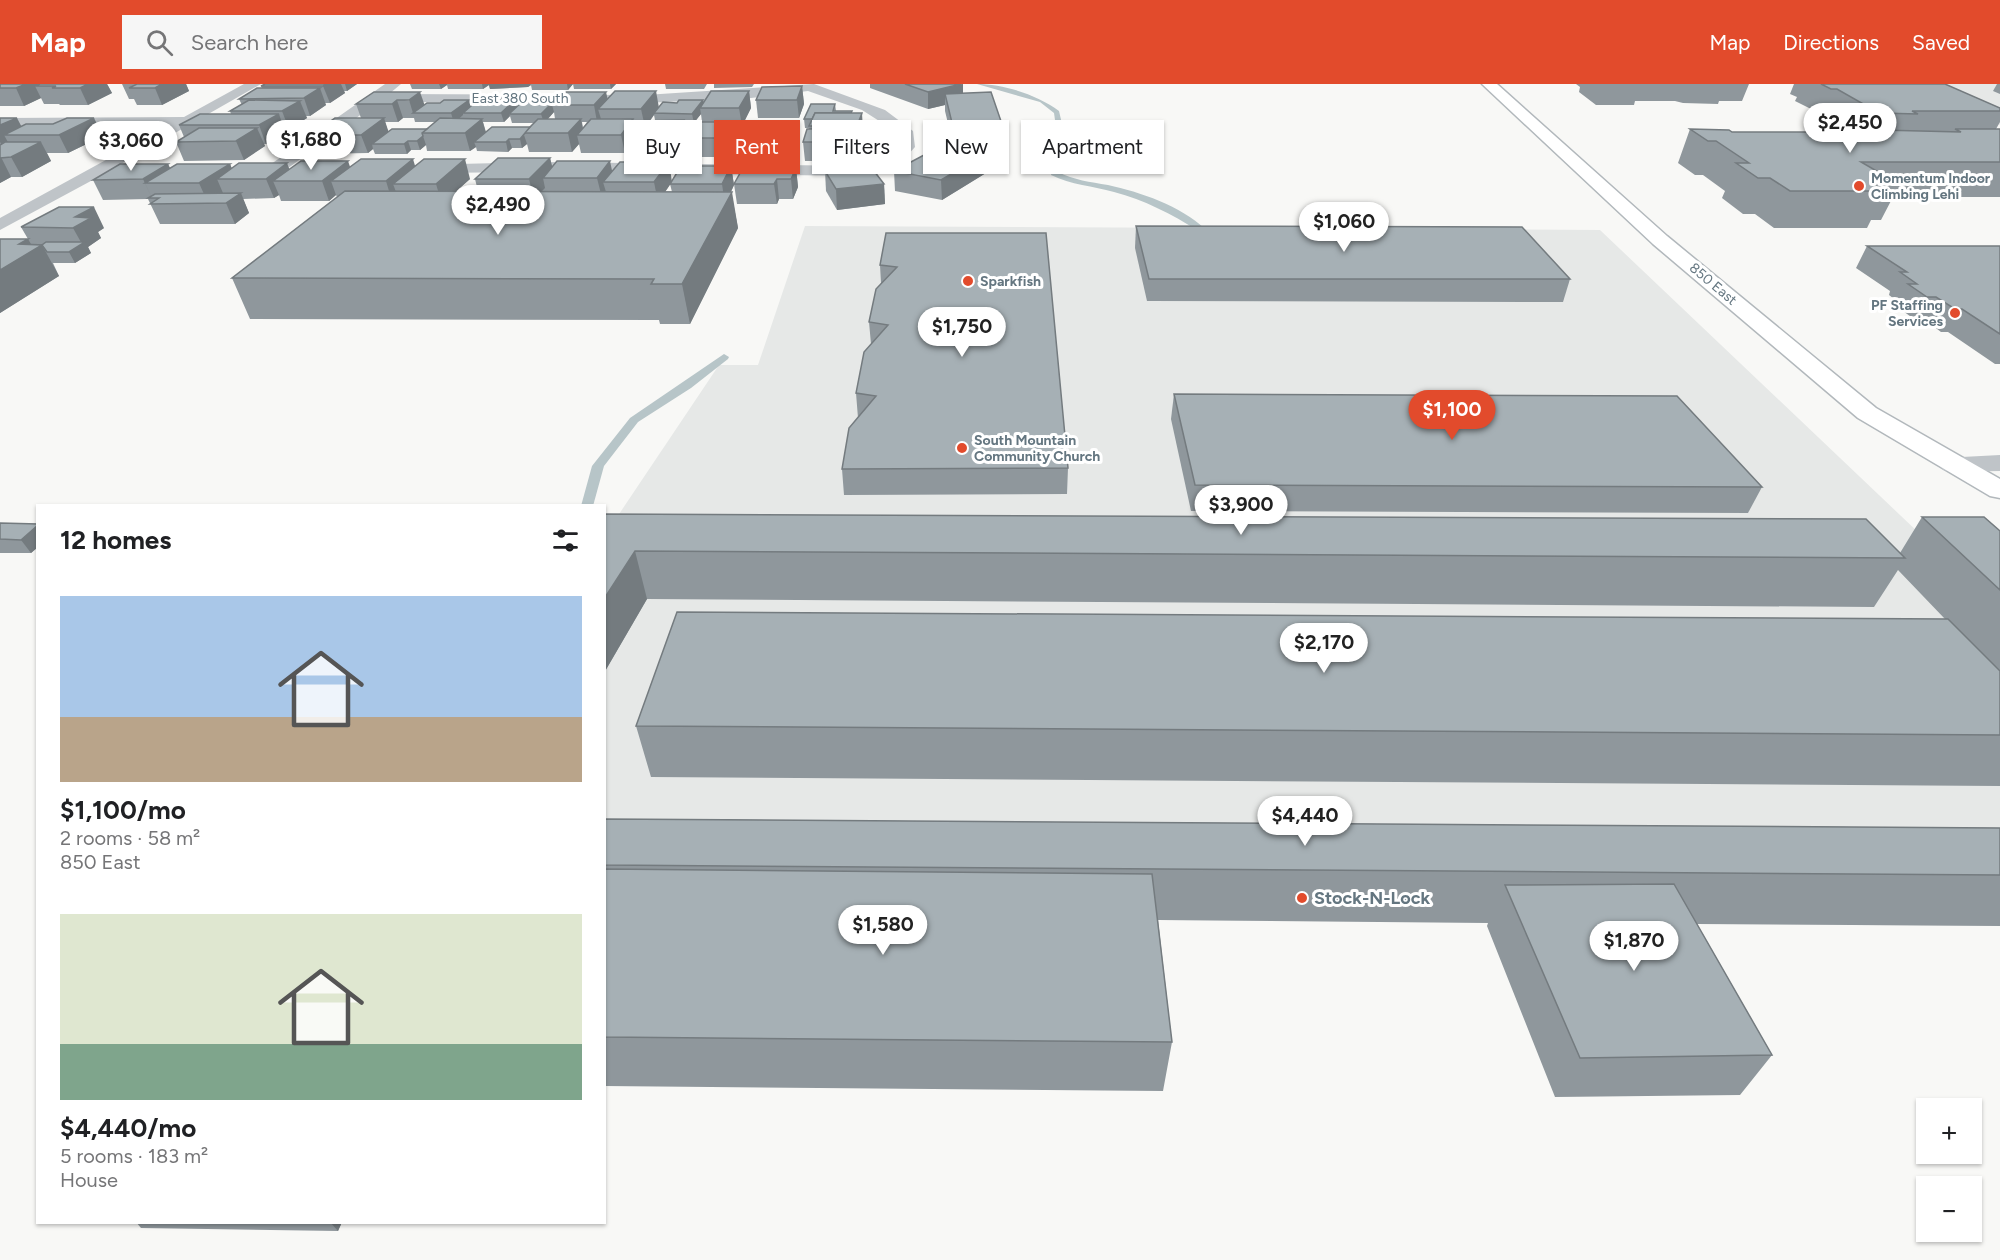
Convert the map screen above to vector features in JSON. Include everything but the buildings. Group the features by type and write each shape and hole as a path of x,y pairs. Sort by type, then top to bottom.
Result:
{"main road":[{"name":"850 East","path":"1489,84 1660,240 1867,414 2000,490"}],"street":[{"path":"0,225 254,84"},
{"path":"305,171 264,172 394,84"},
{"path":"411,168 546,167 867,171 890,165 907,147 905,131 889,117 867,105 806,86"},
{"name":"East 380 South","path":"374,98 673,98 727,96 806,86"},
{"path":"0,122 187,121"},
{"path":"99,170 167,171"},
{"path":"1952,464 2000,464"}],"shaded area":[{"path":"1929,84 2000,84 2000,125"},
{"path":"805,226 1600,230 2000,610 2000,926 606,916 606,534 719,365 758,365"}],"waterway":[{"path":"980,84 1042,101 1057,112 1062,141 1054,173 1070,180 1109,188 1150,201 1201,229"},
{"path":"588,504 598,466 634,420 687,386 724,357"}],"place":[{"name":"Momentum Indoor Climbing Lehi","path":"1859,186"},
{"name":"Sparkfish","path":"968,281"},
{"name":"PF Staffing Services","path":"1955,313"},
{"name":"South Mountain Community Church","path":"962,448"},
{"name":"Stock-N-Lock","path":"1302,898"}]}
